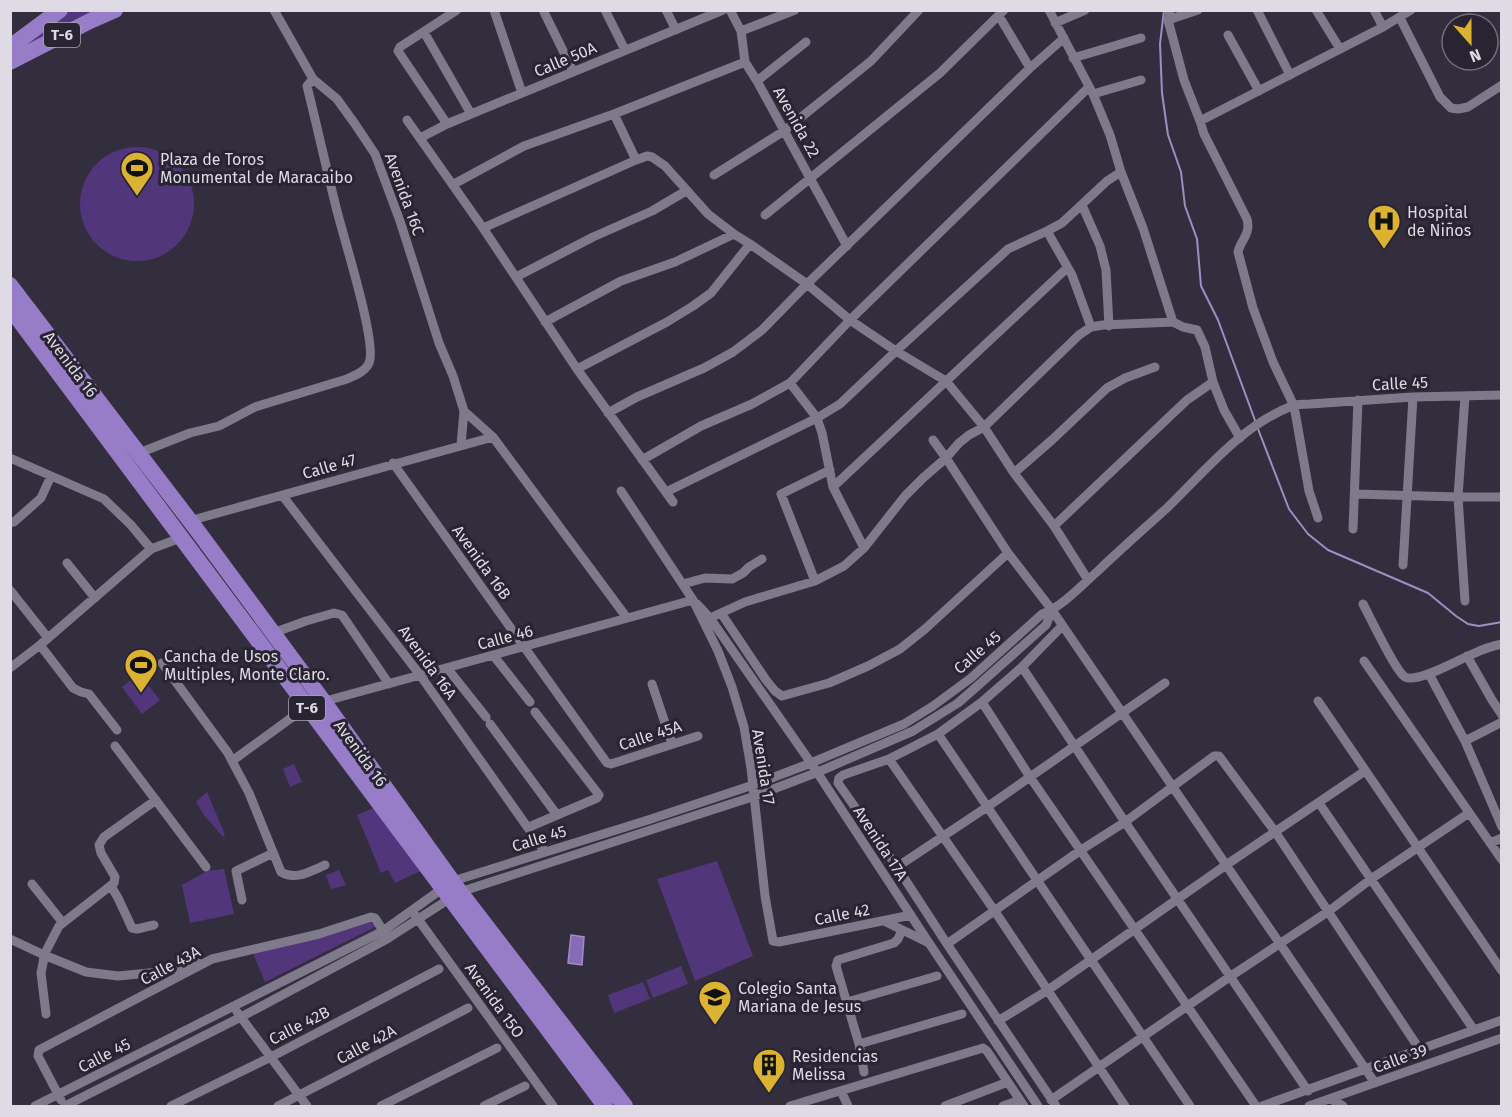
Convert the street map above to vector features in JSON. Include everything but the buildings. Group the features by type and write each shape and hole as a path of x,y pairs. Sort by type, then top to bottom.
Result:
{"highway":[{"name":"T-6","path":"10,47 60,10"},
{"name":"T-6","path":"10,62 116,10"},
{"name":"Avenida 16","path":"10,285 139,453 186,529 306,706 626,1107"},
{"name":"Avenida 16","path":"10,308 186,529 273,633 324,702 451,890 605,1107"}],"street":[{"name":"Avenida 16C","path":"274,10 313,79 336,99 356,124 375,154 464,411"},
{"path":"447,124 398,51 400,47 457,10"},
{"path":"494,10 522,93"},
{"path":"543,10 573,71"},
{"path":"605,10 625,50"},
{"path":"666,10 676,30"},
{"name":"Calle 50A","path":"420,138 447,124 723,10"},
{"name":"Avenida 22","path":"730,10 741,31 745,62 847,246"},
{"path":"714,175 784,130 871,61 919,10"},
{"path":"1049,10 1091,91 1110,135 1173,322"},
{"path":"1055,23 1085,10"},
{"path":"1197,10 1169,15 1184,80 1204,135 1247,219 1248,232 1238,252 1261,330 1273,362 1294,405 1309,491 1318,518"},
{"path":"1257,10 1290,75"},
{"path":"1316,10 1340,48"},
{"path":"1374,10 1383,27"},
{"path":"1200,121 1383,27 1411,10"},
{"path":"741,31 794,11"},
{"path":"765,216 940,73 1002,13 1030,68"},
{"path":"1400,18 1440,97 1451,108 1458,110 1468,107 1502,85"},
{"path":"424,32 471,114"},
{"path":"1228,35 1258,91"},
{"path":"608,413 637,397 704,368 733,352 762,330 1030,68 1064,38"},
{"path":"1073,58 1141,38"},
{"path":"757,81 806,42"},
{"path":"453,184 524,146 614,114 745,62"},
{"path":"139,453 190,433 219,426 255,407 347,379 360,373 369,363 370,345 365,315 336,209 307,86 313,79"},
{"path":"642,460 701,426 752,405 790,383 850,320 1091,91 1141,80"},
{"path":"614,114 636,160"},
{"path":"407,120 453,184 577,369 674,502"},
{"path":"483,228 636,160 647,156 652,157 665,166 708,214 734,234 807,284 850,320 946,381 984,427 1014,474 1054,526 1088,580"},
{"path":"666,492 817,418 840,404 1008,249 1062,223 1107,181 1121,172"},
{"path":"516,277 593,237 652,211 686,191"},
{"path":"1082,205 1100,246 1106,270 1109,326"},
{"path":"1047,231 1072,275 1091,327"},
{"path":"545,322 621,281 675,262 734,234"},
{"path":"577,369 667,322 711,293 750,244"},
{"path":"833,487 1067,268"},
{"path":"710,618 745,602 815,581 844,566 864,548 905,496 923,478 964,439 984,427 1079,335 1091,327 1173,322 1197,330 1205,347 1213,382 1224,410 1240,438"},
{"path":"1014,474 1107,388 1125,378 1155,367"},
{"path":"1054,526 1187,400 1213,382"},
{"path":"790,383 817,418 833,487 864,548"},
{"name":"Calle 45","path":"65,1106 82,1103 241,1017 385,935 412,910 451,890 545,852 753,785 904,724 971,678 1042,614 1052,610 1088,580 1240,438 1267,419 1294,405 1413,397 1502,395"},
{"path":"1465,396 1458,497 1465,601"},
{"path":"1403,565 1413,397"},
{"path":"1353,529 1358,400"},
{"path":"464,411 493,436 627,618"},
{"path":"461,445 464,411"},
{"name":"Calle 47","path":"152,549 186,529 282,495 493,436"},
{"path":"933,440 1008,553 1052,610 1375,1083"},
{"path":"10,458 104,499 152,549 10,668"},
{"name":"Avenida 16B","path":"393,464 607,763 611,764"},
{"path":"815,581 781,494 830,470"},
{"path":"10,523 41,498 51,476"},
{"path":"621,491 693,600"},
{"path":"1355,494 1502,497"},
{"name":"Avenida 16A","path":"282,495 420,675 529,826 545,852"},
{"path":"721,613 766,680 775,691 783,696 829,683 900,649 926,629 1008,553"},
{"path":"683,584 705,578 732,579 762,559"},
{"path":"67,563 95,598"},
{"path":"10,590 48,638"},
{"name":"Calle 46","path":"306,706 693,600"},
{"name":"Avenida 17A","path":"693,600 704,609 818,772 1038,1107"},
{"name":"Avenida 17","path":"693,600 718,651 744,726 755,796 765,896 772,939 779,942"},
{"path":"1363,604 1396,668 1405,677 1414,679 1429,674 1474,653 1502,644"},
{"name":"Calle 45","path":"35,1107 234,1007 418,919 451,890 755,796 913,731 958,703 1046,625 1052,610"},
{"path":"273,633 306,621 334,614 342,615 390,684"},
{"path":"1062,626 1022,667 982,702 938,734 889,759 843,775 839,778 838,783 897,867 1054,1103 1143,1036 1329,911 1371,879 1469,813"},
{"path":"40,645 74,687 89,694 117,730"},
{"path":"493,655 530,702"},
{"path":"1467,656 1502,715"},
{"path":"1364,661 1502,860"},
{"path":"162,663 228,753 249,793 281,872 291,876 302,875 325,865"},
{"path":"1022,667 1308,1091"},
{"path":"447,668 557,815"},
{"path":"1429,674 1465,741 1502,827"},
{"path":"897,867 1165,683"},
{"path":"652,684 672,744"},
{"path":"1318,701 1502,970"},
{"path":"982,702 1030,777 1256,1107"},
{"path":"232,761 306,706"},
{"path":"529,826 597,798 599,795 535,712"},
{"path":"1465,741 1502,722"},
{"path":"938,734 1190,1107"},
{"name":"Calle 45A","path":"611,764 698,736"},
{"path":"115,746 206,867"},
{"path":"947,944 1125,822 1214,756 1219,756 1276,833 1420,1050"},
{"path":"889,759 994,910 1125,1107"},
{"path":"998,1021 1048,990 1365,771"},
{"path":"46,1014 41,973 44,955 59,926 114,883 115,877 99,845 104,837 156,800"},
{"path":"1319,803 1474,1030"},
{"path":"1490,843 1502,838"},
{"path":"242,900 236,871 273,853"},
{"path":"32,884 63,923"},
{"path":"111,886 131,927 134,929 154,925"},
{"name":"Avenida 15O","path":"412,910 553,1107"},
{"name":"Calle 42","path":"779,942 910,915"},
{"name":"Calle 43A","path":"58,1095 38,1056 39,1050 212,959 319,934 371,917 375,918 385,935"},
{"path":"884,921 929,943"},
{"path":"864,1072 859,1044 836,966 838,960 894,943 902,930"},
{"path":"10,939 86,972 118,976 159,972 212,959"},
{"name":"Calle 42B","path":"171,1107 439,969"},
{"path":"847,1002 937,976"},
{"path":"234,1007 307,1107"},
{"name":"Calle 42A","path":"278,1107 468,1008"},
{"path":"859,1044 962,1014"},
{"path":"1262,1107 1502,1020"},
{"name":"Calle 39","path":"1309,1107 1502,1038"},
{"path":"381,1107 497,1048"},
{"path":"790,1107 983,1048 1022,1103 1003,1107"},
{"path":"945,1107 1008,1082"},
{"path":"484,1107 525,1086"},
{"path":"72,1088 82,1103"},
{"path":"841,1091 848,1107"},
{"path":"58,1095 65,1106"},
{"path":"1331,1099 1343,1107"}],"shaded area":[{"path":"70,11 101,11 13,53"},
{"name":"Plaza de Toros Monumental de Maracaibo","path":"137,147 159,151 177,164 190,182 194,204 190,226 177,244 159,257 137,261 115,257 97,244 84,226 80,204 84,182 97,164 115,151"},
{"name":"Cancha de Usos Multiples, Monte Claro.","path":"139,674 160,700 142,714 122,687"},
{"path":"294,764 302,782 290,787 283,769"},
{"path":"207,792 225,835 223,837 196,802"},
{"path":"378,806 425,869 395,883 388,870 381,873 357,815"},
{"path":"717,861 753,956 695,981 657,879"},
{"path":"224,869 234,914 190,923 182,885 207,871"},
{"path":"339,870 346,885 331,889 326,875"},
{"path":"370,921 375,927 265,982 253,953"},
{"path":"571,935 584,937 582,965 568,963"},
{"path":"681,966 688,984 653,998 646,980"},
{"path":"643,982 650,999 614,1013 608,995"}],"waterway":[{"path":"1164,10 1160,44 1162,93 1168,135 1181,172 1185,206 1197,239 1201,286 1218,320 1256,423"},
{"path":"1258,429 1289,509 1308,534 1328,550 1428,593 1468,624 1479,626 1502,622"}],"place":[{"name":"Plaza de Toros Monumental de Maracaibo","path":"137,197"},
{"name":"Hospital de Niños","path":"1384,250"},
{"name":"Cancha de Usos Multiples, Monte Claro.","path":"141,694"},
{"name":"Colegio Santa Mariana de Jesus","path":"715,1026"},
{"name":"Residencias Melissa","path":"769,1094"}]}
